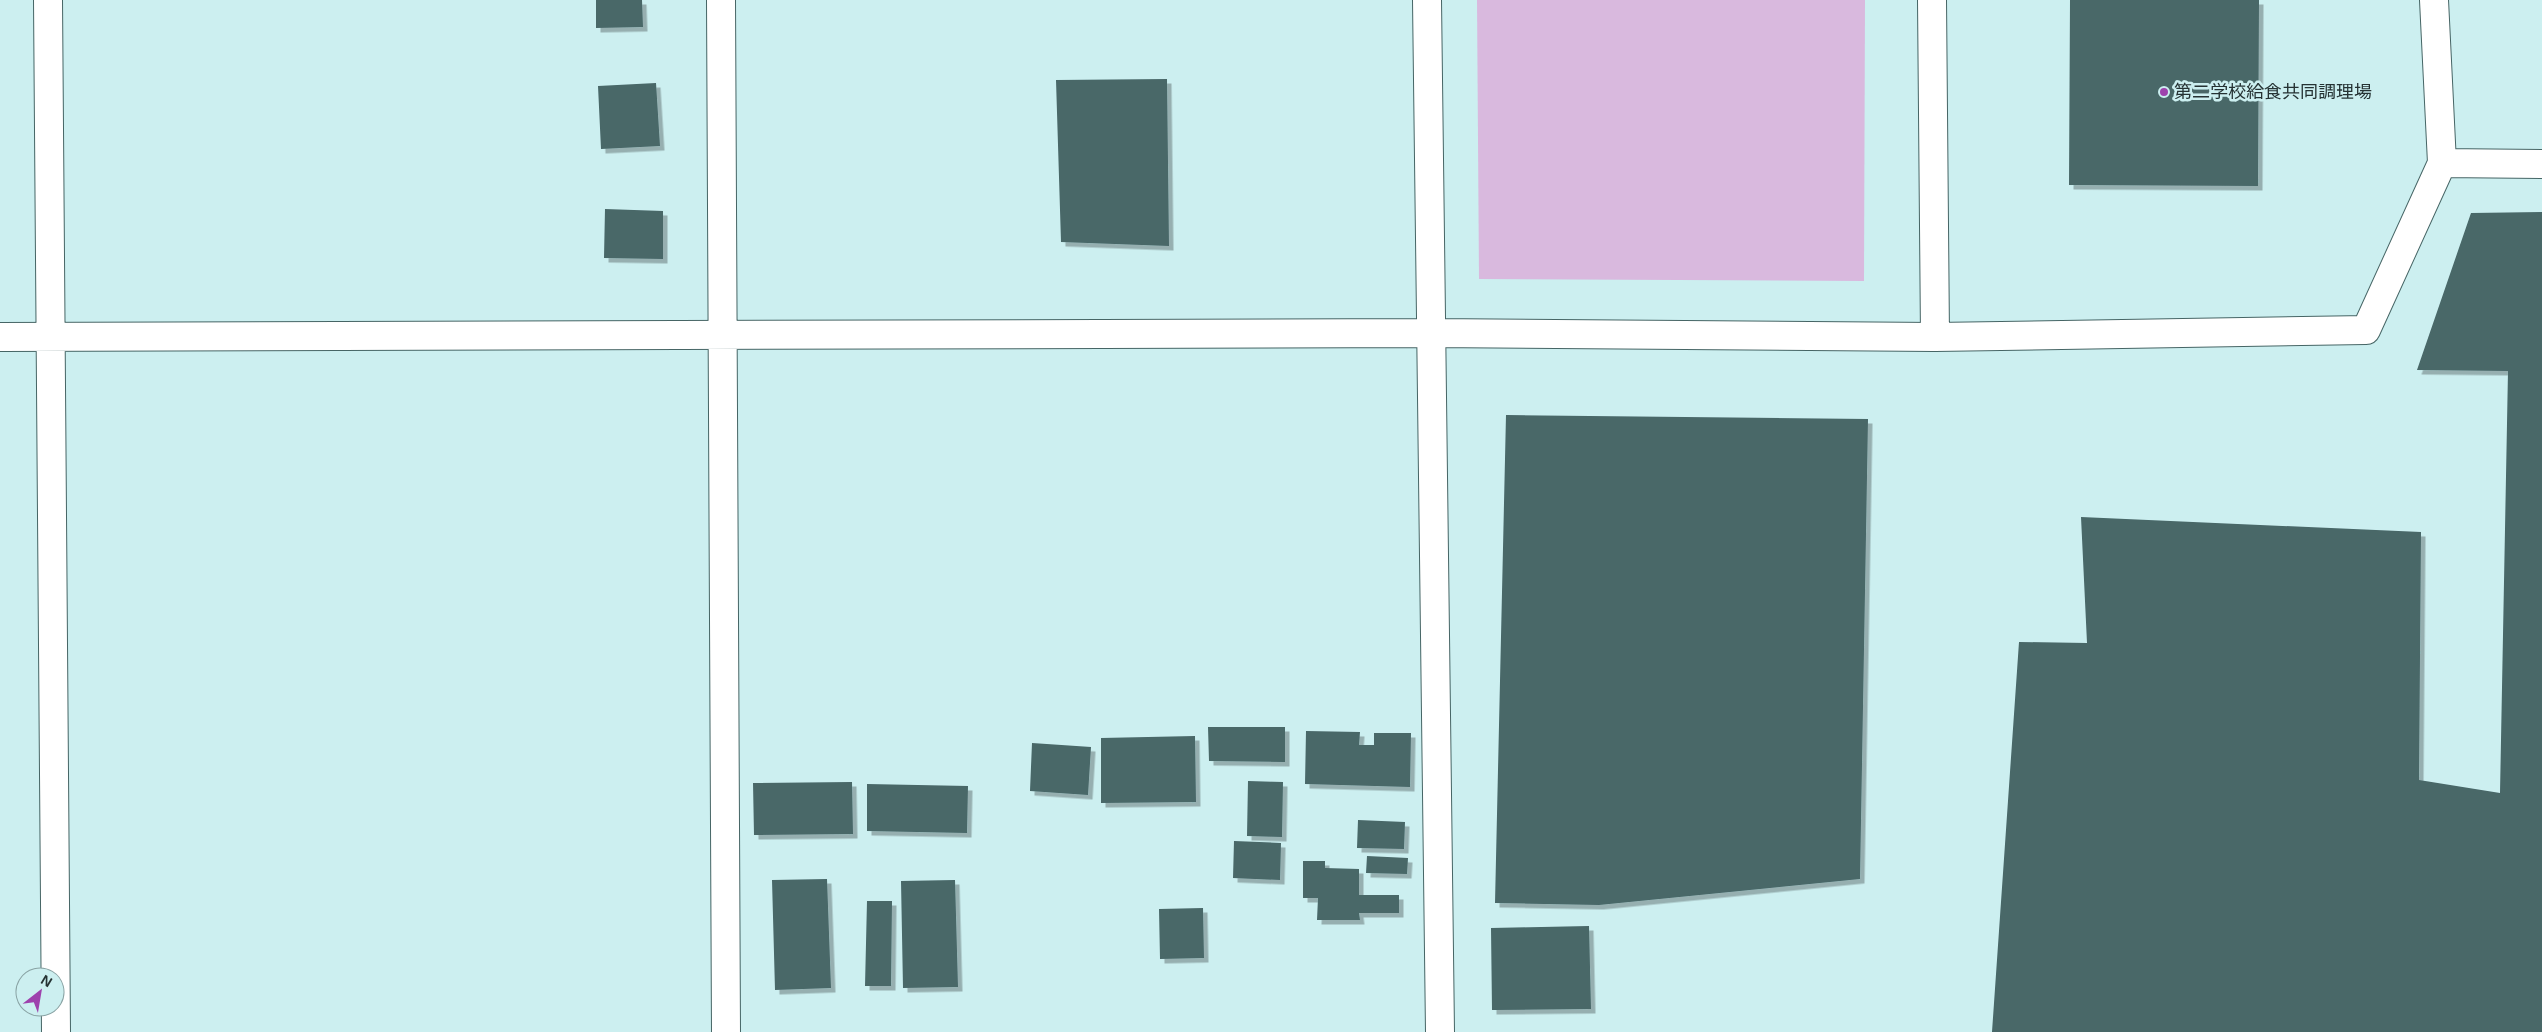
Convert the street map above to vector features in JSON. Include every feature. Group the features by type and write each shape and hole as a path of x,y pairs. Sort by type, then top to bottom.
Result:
{"street":[{"path":"48,0 56,1032"},
{"path":"721,0 726,1032"},
{"path":"1426,0 1440,1032"},
{"path":"1932,0 1935,337"},
{"path":"0,337 723,337 1432,333 1935,337 2366,330 2442,163 2434,0"},
{"path":"2442,163 2542,164"}],"shaded area":[{"path":"1477,0 1865,0 1864,281 1479,279"}],"building":[{"path":"596,0 642,0 643,27 596,28"},
{"name":"第二学校給食共同調理場","path":"2070,0 2259,0 2258,186 2069,185"},
{"path":"1167,79 1169,246 1061,242 1056,80"},
{"path":"656,83 660,146 601,149 598,86"},
{"path":"605,209 663,211 663,259 604,258"},
{"path":"2542,212 2542,1032 1992,1032 2019,642 2087,643 2081,517 2421,532 2419,780 2500,793 2508,371 2417,370 2471,213"},
{"path":"1506,415 1868,419 1860,879 1599,905 1495,903"},
{"path":"1208,727 1285,727 1285,762 1209,761"},
{"path":"1306,731 1360,732 1359,745 1374,745 1374,733 1411,733 1410,787 1305,784"},
{"path":"1195,736 1196,802 1101,803 1101,738"},
{"path":"1032,743 1091,747 1088,795 1030,791"},
{"path":"1248,781 1283,782 1282,837 1247,836"},
{"path":"852,782 853,834 754,835 753,783"},
{"path":"867,784 968,786 967,833 867,831"},
{"path":"1358,820 1405,822 1404,849 1357,848"},
{"path":"1234,841 1281,843 1280,880 1233,878"},
{"path":"1367,856 1408,858 1407,874 1366,873"},
{"path":"1303,861 1325,861 1325,868 1359,869 1359,895 1399,895 1399,913 1359,913 1360,920 1317,920 1318,898 1303,898"},
{"path":"827,879 831,988 775,990 772,880"},
{"path":"955,880 958,987 903,988 901,881"},
{"path":"867,901 892,901 891,986 865,986"},
{"path":"1203,908 1204,958 1160,959 1159,909"},
{"path":"1589,926 1591,1009 1492,1010 1491,928"}],"place":[{"name":"第二学校給食共同調理場","path":"2164,92"}]}
